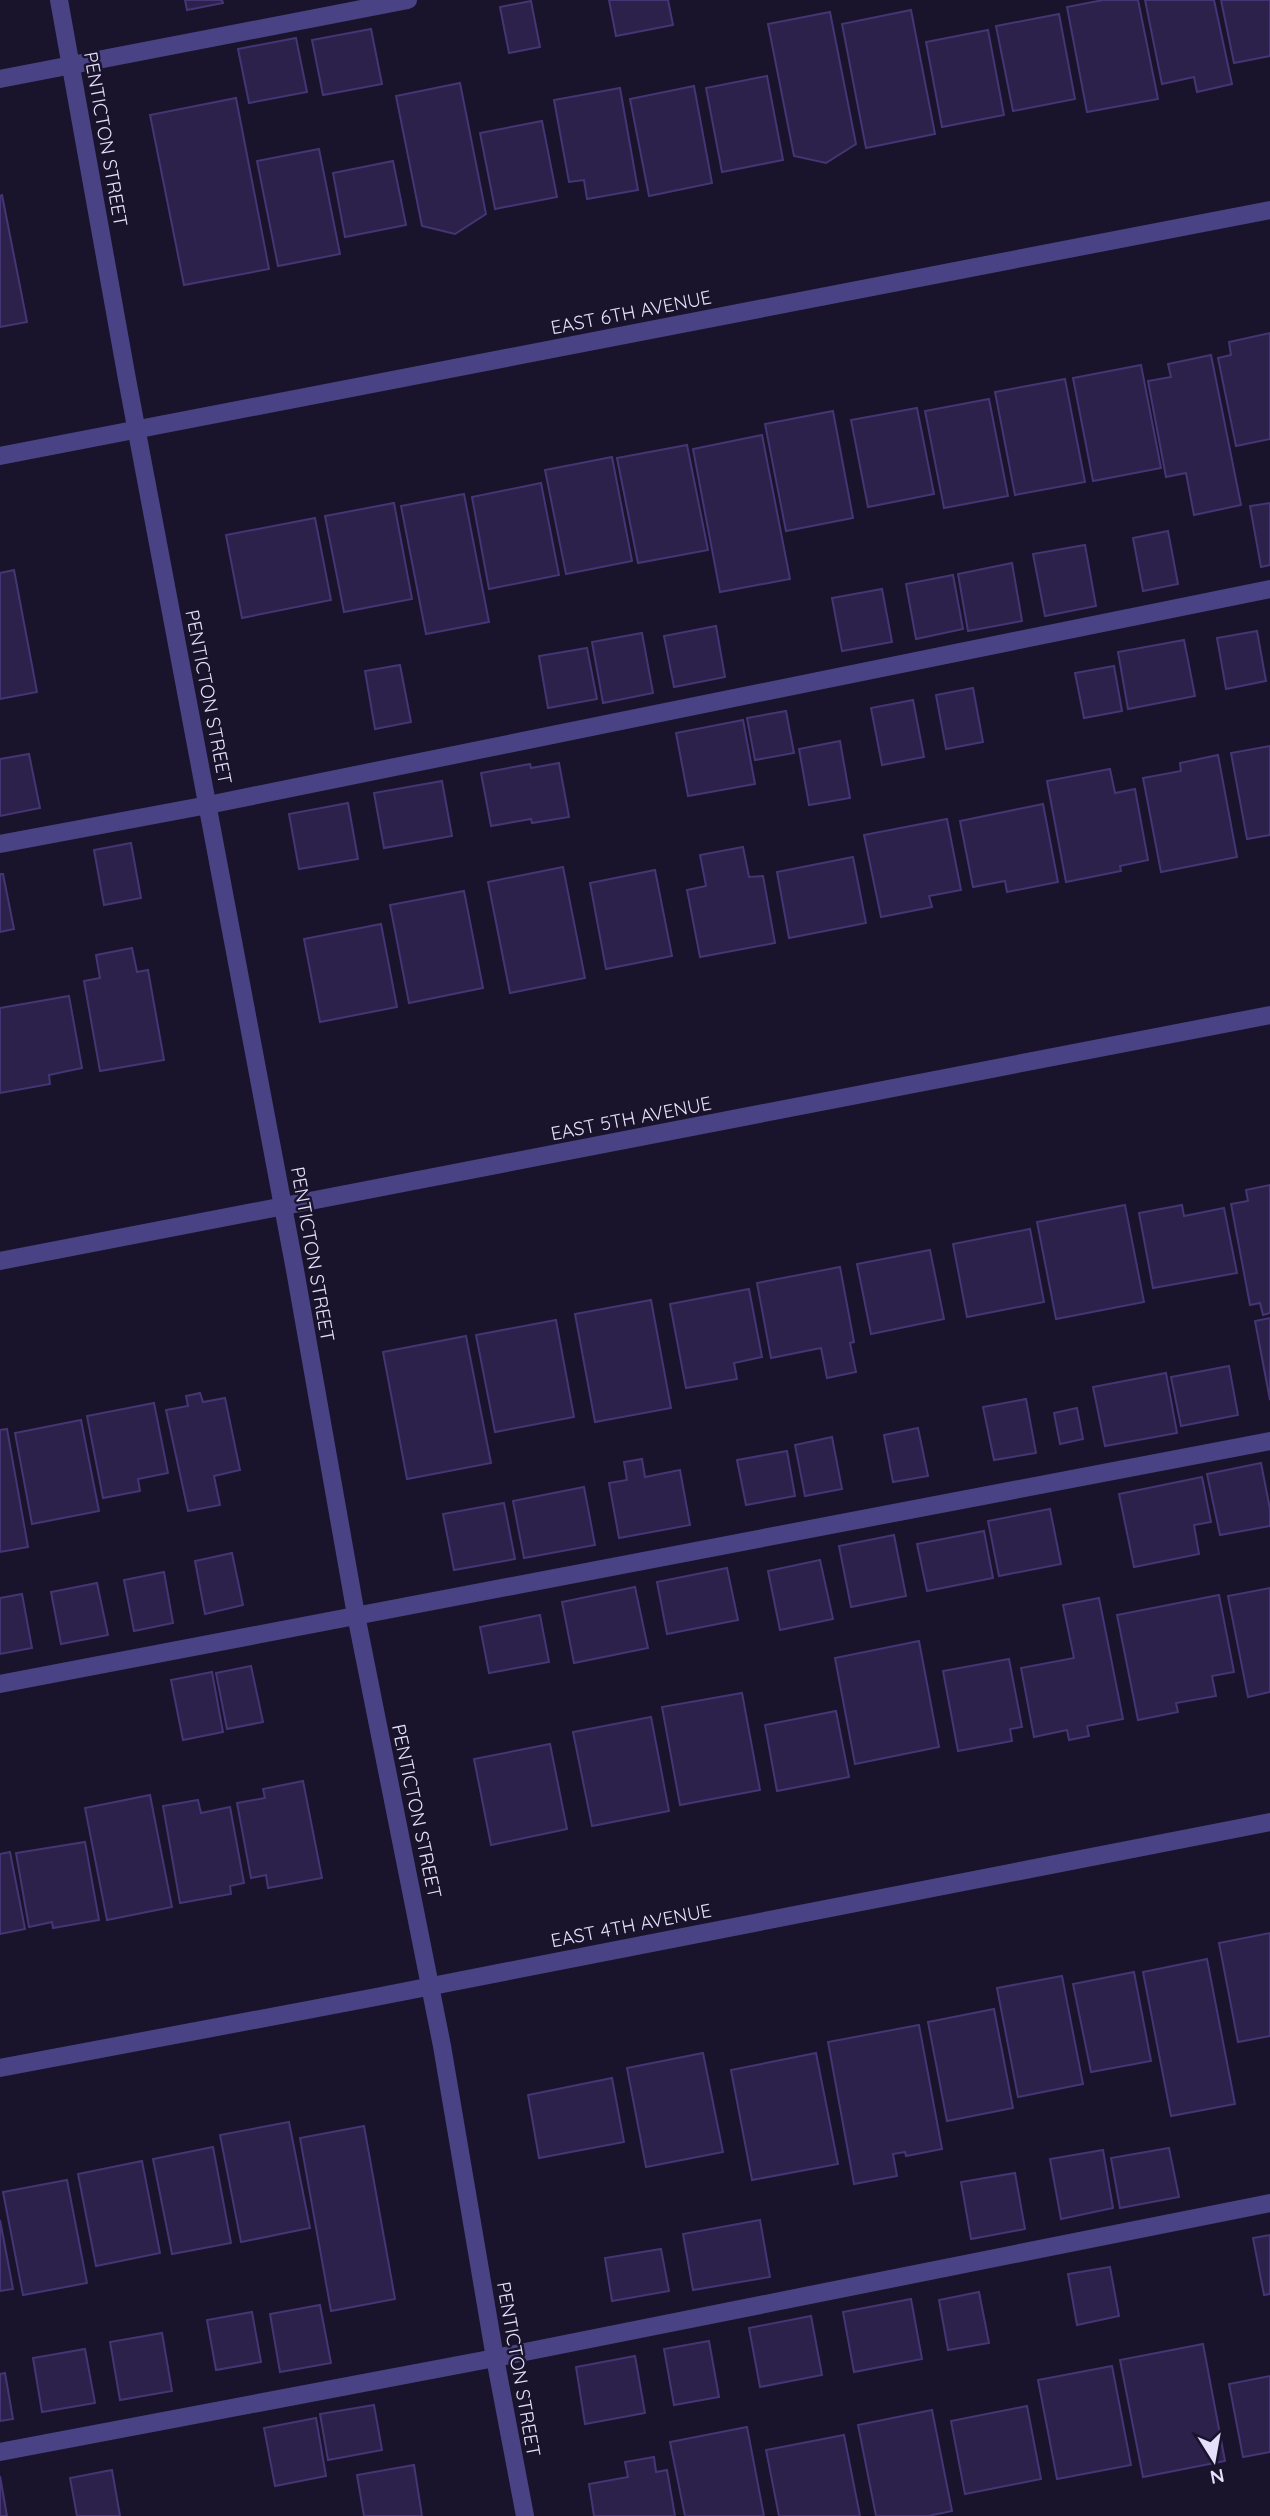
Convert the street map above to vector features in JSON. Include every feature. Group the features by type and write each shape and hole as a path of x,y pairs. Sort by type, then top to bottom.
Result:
{"street":[{"name":"PENTICTON STREET","path":"59,0 356,1615 431,1986 525,2516"},
{"path":"0,79 408,0"},
{"name":"EAST 6TH AVENUE","path":"0,456 1270,210"},
{"path":"0,844 208,805 1270,589"},
{"name":"EAST 5TH AVENUE","path":"0,1261 1270,1015"},
{"path":"0,1684 1270,1441"},
{"name":"EAST 4TH AVENUE","path":"0,2068 1270,1822"},
{"path":"0,2452 495,2358 1270,2203"}],"building":[{"path":"185,0 222,0 223,3 187,10"},
{"path":"609,0 668,0 673,25 616,36"},
{"path":"1103,0 1138,0 1158,99 1087,112 1067,7"},
{"path":"1145,0 1214,0 1232,84 1197,92 1194,77 1162,84"},
{"path":"1221,0 1270,0 1270,56 1234,63"},
{"path":"531,1 540,47 509,53 500,7"},
{"path":"911,10 935,134 866,148 842,24"},
{"path":"830,12 856,144 826,163 794,156 768,24"},
{"path":"1059,14 1075,99 1013,111 996,26"},
{"path":"371,29 382,84 323,95 312,40"},
{"path":"988,30 1004,115 942,127 926,42"},
{"path":"296,38 307,92 249,103 238,49"},
{"path":"767,76 783,160 722,172 706,88"},
{"path":"460,83 486,214 455,234 422,226 396,96"},
{"path":"694,86 712,183 649,196 630,99"},
{"path":"620,88 638,190 587,199 584,180 569,182 554,100"},
{"path":"236,98 269,269 184,285 150,115"},
{"path":"542,121 557,197 495,209 480,133"},
{"path":"319,149 340,254 278,266 257,161"},
{"path":"393,161 406,225 345,237 333,173"},
{"path":"2,195 27,322 0,327 0,196"},
{"path":"1270,333 1270,439 1236,446 1218,358 1231,355 1229,342"},
{"path":"1211,355 1241,505 1194,515 1186,473 1166,477 1148,381 1171,377 1168,364"},
{"path":"1141,365 1161,468 1093,481 1073,378"},
{"path":"1065,379 1085,482 1015,495 995,392"},
{"path":"989,399 1008,496 944,508 925,411"},
{"path":"917,408 934,494 868,507 851,420"},
{"path":"833,411 853,518 786,531 765,424"},
{"path":"762,435 790,579 720,592 693,449"},
{"path":"687,445 708,550 638,563 617,458"},
{"path":"612,457 632,561 566,574 545,470"},
{"path":"541,483 559,575 489,589 472,497"},
{"path":"464,494 489,622 426,634 401,506"},
{"path":"394,503 412,599 344,612 325,516"},
{"path":"1270,503 1270,565 1261,567 1250,506"},
{"path":"315,518 331,600 242,618 226,535"},
{"path":"1168,531 1178,584 1143,591 1133,538"},
{"path":"1085,545 1096,606 1045,616 1033,554"},
{"path":"1012,563 1022,621 968,631 958,574"},
{"path":"14,570 37,692 0,699 0,573"},
{"path":"953,575 963,629 916,639 906,584"},
{"path":"882,589 892,642 842,651 832,598"},
{"path":"716,626 725,677 674,687 664,636"},
{"path":"1257,631 1266,681 1226,689 1217,638"},
{"path":"642,633 653,693 603,703 592,642"},
{"path":"1184,640 1195,696 1128,709 1118,652"},
{"path":"587,648 597,699 548,708 539,656"},
{"path":"400,665 411,722 375,729 365,671"},
{"path":"1114,666 1122,711 1084,718 1075,673"},
{"path":"973,688 983,742 946,749 936,695"},
{"path":"913,700 924,757 882,765 871,708"},
{"path":"786,711 794,753 755,760 747,718"},
{"path":"743,720 755,784 688,796 676,733"},
{"path":"840,741 850,798 809,805 799,749"},
{"path":"1270,746 1270,835 1247,839 1231,753"},
{"path":"29,754 40,808 0,816 0,759"},
{"path":"1218,755 1237,857 1161,872 1143,778 1181,771 1180,763"},
{"path":"559,763 569,817 532,823 531,819 491,826 481,773 530,764 531,768"},
{"path":"1110,769 1115,793 1135,789 1148,860 1120,866 1121,871 1066,882 1047,781"},
{"path":"442,781 452,836 384,848 374,793"},
{"path":"348,803 358,859 299,869 289,814"},
{"path":"1043,804 1058,882 1007,892 1005,881 973,887 960,821"},
{"path":"947,819 961,890 929,896 932,907 881,917 864,835"},
{"path":"131,843 141,898 104,905 94,850"},
{"path":"743,847 749,877 763,876 775,943 700,957 687,890 706,886 700,855"},
{"path":"853,857 866,923 789,938 777,872"},
{"path":"563,867 585,978 510,993 488,882"},
{"path":"655,870 672,956 606,969 590,883"},
{"path":"0,874 3,874 14,929 0,932"},
{"path":"464,891 483,988 409,1003 390,905"},
{"path":"381,924 397,1007 320,1022 304,939"},
{"path":"132,948 137,972 148,970 164,1060 100,1071 84,981 100,978 96,955"},
{"path":"69,996 82,1068 49,1075 50,1084 0,1093 0,1008"},
{"path":"1270,1185 1270,1313 1263,1315 1260,1303 1250,1305 1231,1204 1248,1201 1246,1190"},
{"path":"1125,1205 1144,1302 1056,1319 1037,1222"},
{"path":"1182,1205 1184,1216 1224,1208 1237,1273 1153,1288 1139,1213"},
{"path":"1030,1229 1044,1302 967,1317 953,1244"},
{"path":"930,1250 944,1319 871,1334 857,1264"},
{"path":"840,1267 854,1342 850,1343 856,1372 827,1378 821,1348 771,1358 757,1283"},
{"path":"749,1289 762,1357 734,1363 737,1379 686,1388 670,1304"},
{"path":"651,1300 671,1408 595,1422 575,1314"},
{"path":"1270,1318 1270,1400 1255,1321"},
{"path":"556,1320 574,1417 495,1432 476,1335"},
{"path":"466,1336 491,1463 407,1479 383,1352"},
{"path":"1229,1366 1238,1415 1181,1426 1171,1377"},
{"path":"1166,1373 1177,1433 1105,1446 1093,1387"},
{"path":"200,1393 203,1402 225,1398 240,1470 214,1476 220,1505 188,1511 166,1410 188,1406 186,1396"},
{"path":"1026,1399 1036,1453 994,1460 983,1407"},
{"path":"154,1403 168,1473 138,1479 140,1491 103,1498 87,1416"},
{"path":"1077,1408 1083,1439 1060,1444 1054,1413"},
{"path":"81,1420 99,1511 32,1524 15,1433"},
{"path":"918,1428 928,1476 893,1482 884,1435"},
{"path":"7,1429 28,1547 0,1552 0,1430"},
{"path":"832,1437 842,1489 805,1496 795,1445"},
{"path":"787,1451 795,1496 746,1505 737,1460"},
{"path":"642,1459 645,1477 680,1470 690,1525 619,1538 609,1483 627,1480 624,1462"},
{"path":"1261,1463 1270,1509 1270,1526 1220,1535 1207,1474"},
{"path":"1202,1477 1211,1522 1194,1525 1199,1554 1134,1567 1119,1494"},
{"path":"584,1487 595,1545 524,1558 513,1501"},
{"path":"504,1503 515,1559 454,1570 443,1514"},
{"path":"1050,1509 1061,1564 999,1576 988,1521"},
{"path":"984,1531 993,1578 927,1591 917,1544"},
{"path":"894,1535 906,1596 851,1607 839,1546"},
{"path":"232,1553 243,1605 205,1614 195,1561"},
{"path":"820,1560 833,1619 780,1630 768,1571"},
{"path":"727,1568 738,1620 667,1634 657,1582"},
{"path":"164,1572 173,1623 134,1631 124,1580"},
{"path":"97,1583 108,1635 61,1644 51,1592"},
{"path":"635,1587 648,1648 574,1663 562,1602"},
{"path":"1270,1588 1270,1692 1248,1697 1228,1596"},
{"path":"22,1594 32,1648 0,1654 0,1598"},
{"path":"1219,1595 1234,1672 1212,1676 1216,1696 1176,1703 1178,1712 1138,1720 1117,1615"},
{"path":"1099,1598 1123,1719 1087,1726 1089,1736 1069,1740 1067,1730 1034,1737 1021,1668 1074,1658 1063,1605"},
{"path":"540,1615 549,1662 489,1673 480,1627"},
{"path":"919,1641 939,1747 855,1764 835,1658"},
{"path":"1009,1659 1022,1727 1010,1729 1012,1741 958,1751 943,1671"},
{"path":"251,1666 263,1722 227,1729 216,1673"},
{"path":"212,1672 223,1732 183,1740 171,1680"},
{"path":"742,1693 760,1790 680,1805 662,1707"},
{"path":"836,1711 849,1777 777,1791 765,1725"},
{"path":"651,1717 669,1811 592,1826 573,1732"},
{"path":"550,1744 567,1829 491,1845 474,1759"},
{"path":"303,1781 322,1878 268,1888 266,1875 251,1878 237,1803 265,1798 263,1789"},
{"path":"150,1795 172,1907 107,1920 85,1808"},
{"path":"198,1800 201,1813 230,1807 244,1883 230,1886 231,1894 180,1903 163,1806"},
{"path":"85,1842 99,1920 53,1928 52,1922 29,1927 16,1853"},
{"path":"10,1852 25,1929 0,1934 0,1854"},
{"path":"1270,1933 1270,2036 1238,2042 1219,1943"},
{"path":"1207,1959 1235,2104 1171,2116 1143,1972"},
{"path":"1134,1972 1151,2061 1091,2072 1073,1984"},
{"path":"1062,1976 1083,2084 1018,2097 997,1988"},
{"path":"994,2009 1013,2108 947,2121 928,2022"},
{"path":"919,2025 942,2149 906,2156 905,2152 893,2154 897,2176 854,2184 828,2042"},
{"path":"703,2053 723,2152 646,2167 627,2068"},
{"path":"816,2053 838,2164 752,2180 731,2070"},
{"path":"612,2078 624,2142 539,2158 528,2095"},
{"path":"289,2122 310,2228 241,2242 220,2135"},
{"path":"364,2126 395,2299 331,2311 300,2138"},
{"path":"213,2147 231,2243 172,2254 153,2159"},
{"path":"1169,2148 1179,2197 1120,2208 1111,2158"},
{"path":"1103,2150 1113,2208 1061,2219 1050,2159"},
{"path":"142,2161 160,2253 96,2266 78,2174"},
{"path":"1015,2173 1025,2229 971,2239 961,2182"},
{"path":"67,2180 87,2283 23,2295 3,2192"},
{"path":"0,2220 13,2289 0,2291"},
{"path":"760,2220 770,2277 693,2290 683,2234"},
{"path":"1270,2235 1270,2294 1264,2295 1253,2238"},
{"path":"661,2249 669,2291 612,2301 605,2258"},
{"path":"1110,2267 1119,2316 1077,2325 1068,2274"},
{"path":"979,2292 989,2343 948,2350 939,2300"},
{"path":"911,2299 922,2359 854,2372 843,2312"},
{"path":"320,2305 331,2363 280,2372 270,2314"},
{"path":"252,2312 261,2362 216,2370 207,2320"},
{"path":"811,2316 822,2375 760,2387 749,2328"},
{"path":"162,2333 172,2391 120,2400 110,2342"},
{"path":"709,2341 719,2397 674,2405 664,2349"},
{"path":"1203,2344 1225,2461 1143,2477 1120,2360"},
{"path":"85,2349 95,2403 42,2412 33,2358"},
{"path":"635,2356 645,2413 585,2424 576,2367"},
{"path":"1112,2366 1131,2465 1057,2479 1038,2380"},
{"path":"5,2373 13,2419 0,2421 0,2374"},
{"path":"1270,2376 1270,2452 1243,2457 1229,2384"},
{"path":"374,2405 382,2450 328,2460 320,2414"},
{"path":"1027,2406 1041,2479 965,2494 951,2421"},
{"path":"932,2410 952,2511 928,2516 876,2516 858,2425"},
{"path":"316,2418 326,2476 275,2486 264,2428"},
{"path":"747,2427 764,2516 685,2516 670,2442"},
{"path":"844,2435 860,2516 779,2516 766,2450"},
{"path":"654,2457 656,2472 667,2470 675,2516 594,2516 589,2484 628,2477 625,2462"},
{"path":"414,2465 422,2516 364,2516 357,2475"},
{"path":"112,2470 120,2516 77,2516 70,2478"},
{"path":"0,2476 7,2516 0,2516"}]}
